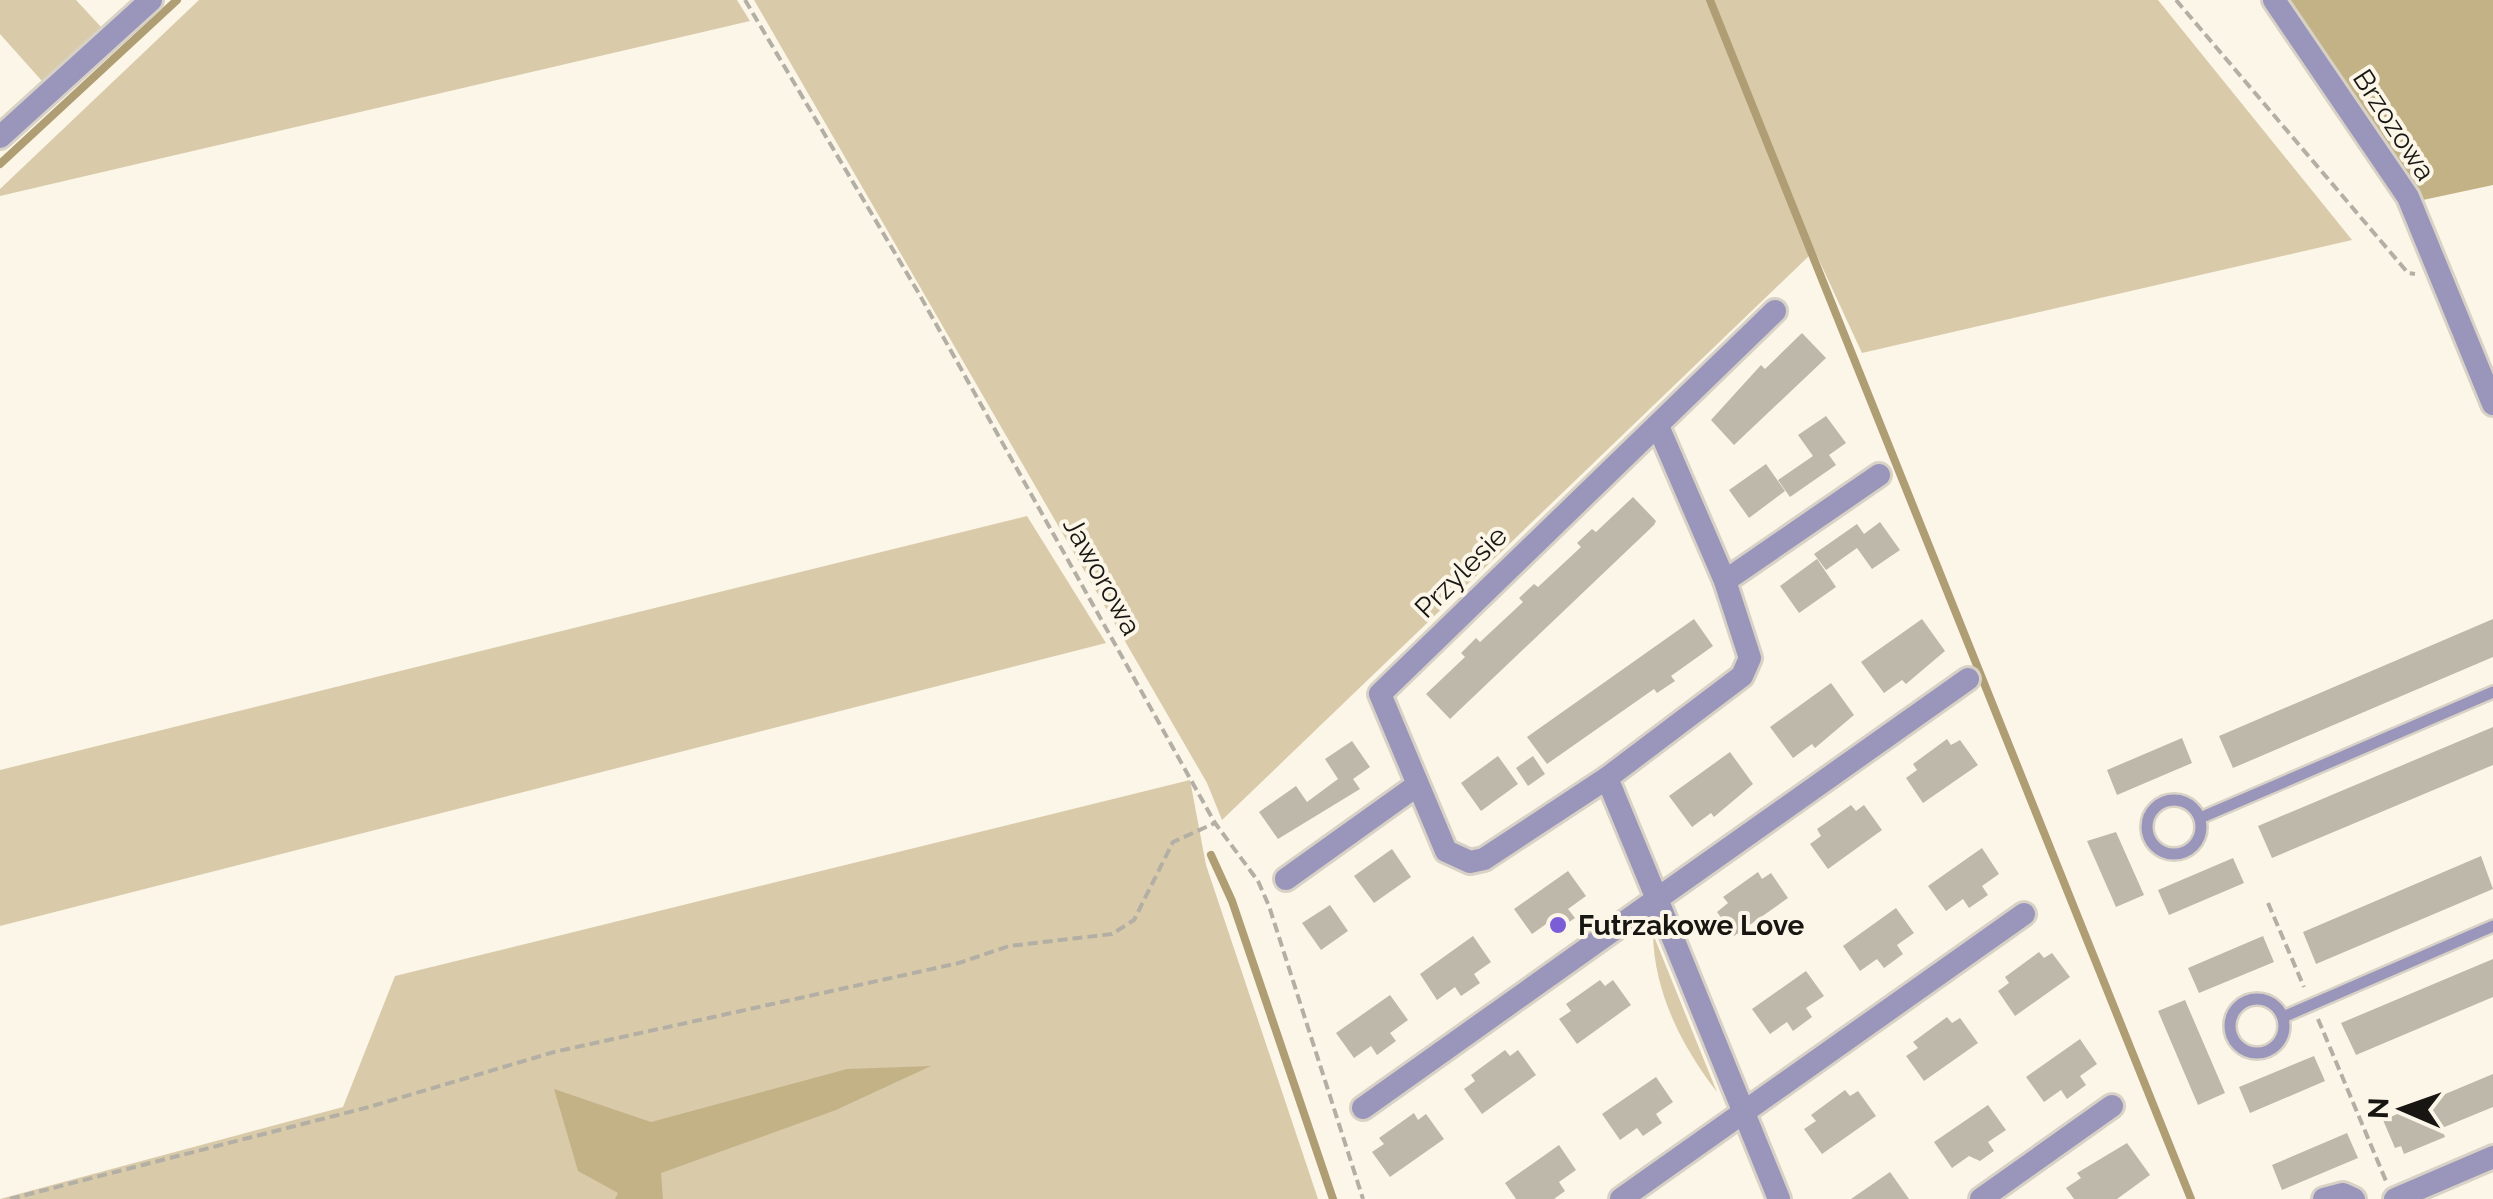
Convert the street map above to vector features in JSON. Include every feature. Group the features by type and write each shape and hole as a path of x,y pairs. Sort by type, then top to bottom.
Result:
{"street":[{"path":"0,138 151,0"},
{"name":"Brzozowa","path":"2274,0 2408,197 2483,351 2493,404"},
{"name":"Przylesie","path":"1658,426 1726,581 1744,632 1747,668 1607,778 1484,860 1470,862 1446,852 1380,694 1775,311"},
{"path":"1726,581 1879,474"},
{"path":"1363,1108 1968,679"},
{"path":"1607,778 1778,1199"},
{"path":"1286,879 1416,786"},
{"path":"1621,1199 2024,914"},
{"path":"1981,1199 2112,1106"},
{"path":"2391,1190 2493,1157"},
{"path":"2324,1199 2343,1194 2354,1199"}],"lane":[{"path":"2200,818 2493,692"},
{"path":"2168,801 2187,803 2200,818 2200,838 2186,852 2161,852 2149,839 2152,811 2168,801"},
{"path":"2282,1017 2493,926"},
{"path":"2250,1000 2270,1002 2282,1017 2282,1037 2268,1051 2252,1054 2232,1038 2230,1019 2250,1000"}],"path":[{"name":"Jaworowa","path":"745,0 918,292 1215,823 1258,881 1363,1199"},
{"path":"2176,0 2294,144 2408,273 2421,275"},
{"path":"10,1199 368,1107 554,1052 959,962 1009,946 1112,934 1134,920 1173,842 1215,823"},
{"path":"2268,904 2391,1190"}],"shaded area":[{"path":"0,0 76,0 101,27 42,81 0,34"},
{"path":"199,0 737,0 750,21 0,196 0,189"},
{"path":"754,0 1706,0 1810,255 1222,820 1207,783"},
{"path":"1714,0 2158,0 2352,240 1862,353 1812,245"},
{"path":"2289,0 2493,0 2493,185 2423,200"},
{"path":"1027,516 1106,643 0,926 0,770"},
{"path":"1190,780 1206,865 1318,1199 0,1199 343,1107 395,976"},
{"path":"1653,934 1717,1092 1672,1018 1659,977"},
{"path":"931,1066 836,1110 661,1173 663,1199 615,1199 618,1193 578,1171 554,1089 651,1122 847,1069"}],"building":[{"path":"1802,333 1826,358 1734,445 1711,420 1761,365 1765,369"},
{"path":"1826,416 1846,443 1829,455 1836,465 1790,497 1778,480 1813,456 1798,435"},
{"path":"1766,464 1785,491 1749,518 1729,490"},
{"path":"1633,497 1656,521 1654,525 1450,719 1426,694 1465,657 1461,653 1476,638 1480,642 1523,602 1519,598 1534,584 1538,587 1581,547 1577,543 1592,529 1596,532"},
{"path":"1880,522 1900,550 1872,569 1857,548 1826,570 1814,554 1857,524 1864,534"},
{"path":"1817,559 1836,587 1799,613 1780,586"},
{"path":"1694,619 1713,646 1671,676 1675,681 1657,693 1654,689 1547,764 1527,737"},
{"path":"1922,619 1945,651 1906,684 1902,680 1884,693 1861,662"},
{"path":"2493,619 2493,657 2233,768 2219,736"},
{"path":"1831,683 1854,715 1815,748 1812,744 1793,758 1770,727"},
{"path":"2493,727 2493,765 2272,858 2258,826"},
{"path":"2182,738 2192,763 2117,795 2107,770"},
{"path":"1947,739 1951,745 1960,740 1978,765 1923,803 1906,778 1917,770 1913,764"},
{"path":"1352,741 1370,767 1353,779 1360,789 1278,839 1259,812 1296,786 1307,802 1338,779 1325,759"},
{"path":"1730,752 1753,784 1714,817 1711,813 1692,827 1669,796"},
{"path":"1498,756 1518,784 1481,811 1461,783"},
{"path":"1533,756 1545,774 1528,786 1516,768"},
{"path":"1851,805 1856,811 1864,805 1882,830 1828,869 1810,844 1821,836 1817,829"},
{"path":"2116,832 2144,895 2116,907 2087,841"},
{"path":"1982,848 1999,874 1982,886 1988,895 1969,908 1963,899 1946,911 1928,886"},
{"path":"1392,849 1411,877 1374,903 1354,876"},
{"path":"2481,856 2493,889 2316,964 2303,932"},
{"path":"2233,858 2244,883 2169,915 2158,890"},
{"path":"1568,871 1586,896 1568,909 1575,918 1556,931 1549,922 1532,934 1514,909"},
{"path":"1758,872 1762,879 1771,873 1788,898 1734,936 1717,912 1728,903 1723,897"},
{"path":"1330,905 1348,931 1321,950 1302,923"},
{"path":"1896,908 1914,933 1897,945 1903,954 1884,968 1877,959 1860,971 1843,946"},
{"path":"1473,936 1491,962 1474,974 1480,983 1461,996 1455,987 1437,1000 1420,974"},
{"path":"2263,936 2274,962 2199,993 2188,968"},
{"path":"2039,952 2044,958 2052,953 2070,977 2015,1016 1998,991 2009,983 2005,977"},
{"path":"2493,959 2493,997 2356,1055 2341,1023"},
{"path":"1806,971 1824,996 1806,1008 1812,1017 1793,1031 1787,1022 1770,1034 1752,1009"},
{"path":"1600,980 1605,986 1613,980 1631,1005 1577,1044 1559,1019 1571,1011 1566,1004"},
{"path":"1390,995 1408,1020 1390,1033 1396,1041 1377,1055 1371,1046 1354,1058 1336,1033"},
{"path":"2185,1000 2225,1093 2198,1105 2158,1011"},
{"path":"1947,1017 1952,1023 1960,1018 1978,1043 1924,1081 1906,1056 1918,1048 1913,1042"},
{"path":"2080,1039 2097,1064 2080,1076 2086,1085 2067,1099 2061,1090 2044,1102 2026,1077"},
{"path":"1505,1050 1510,1056 1518,1050 1536,1075 1482,1114 1464,1089 1475,1081 1471,1075"},
{"path":"2314,1056 2325,1081 2250,1113 2239,1087"},
{"path":"2493,1074 2493,1107 2442,1128 2445,1137 2404,1154 2401,1146 2395,1148 2383,1120"},
{"path":"1656,1077 1673,1102 1656,1114 1662,1123 1643,1136 1637,1128 1620,1140 1602,1114"},
{"path":"1845,1090 1850,1096 1858,1091 1876,1116 1822,1154 1804,1129 1816,1121 1811,1115"},
{"path":"1988,1105 2006,1130 1988,1142 1994,1151 1980,1161 1969,1156 1952,1168 1934,1142"},
{"path":"1414,1113 1418,1120 1426,1114 1444,1139 1390,1177 1372,1152 1384,1144 1379,1138"},
{"path":"2347,1133 2358,1158 2282,1190 2272,1165"},
{"path":"2127,1143 2150,1175 2117,1199 2074,1199 2066,1188 2081,1178 2077,1173"},
{"path":"1559,1145 1576,1170 1559,1182 1565,1191 1554,1199 1516,1199 1505,1183"},
{"path":"1890,1172 1909,1199 1851,1199"}],"waterway":[{"path":"0,164 177,0"},
{"path":"1710,0 2191,1199"},
{"path":"1211,855 1232,901 1333,1199"}],"place":[{"name":"Futrzakowe Love","path":"1558,925"}]}
